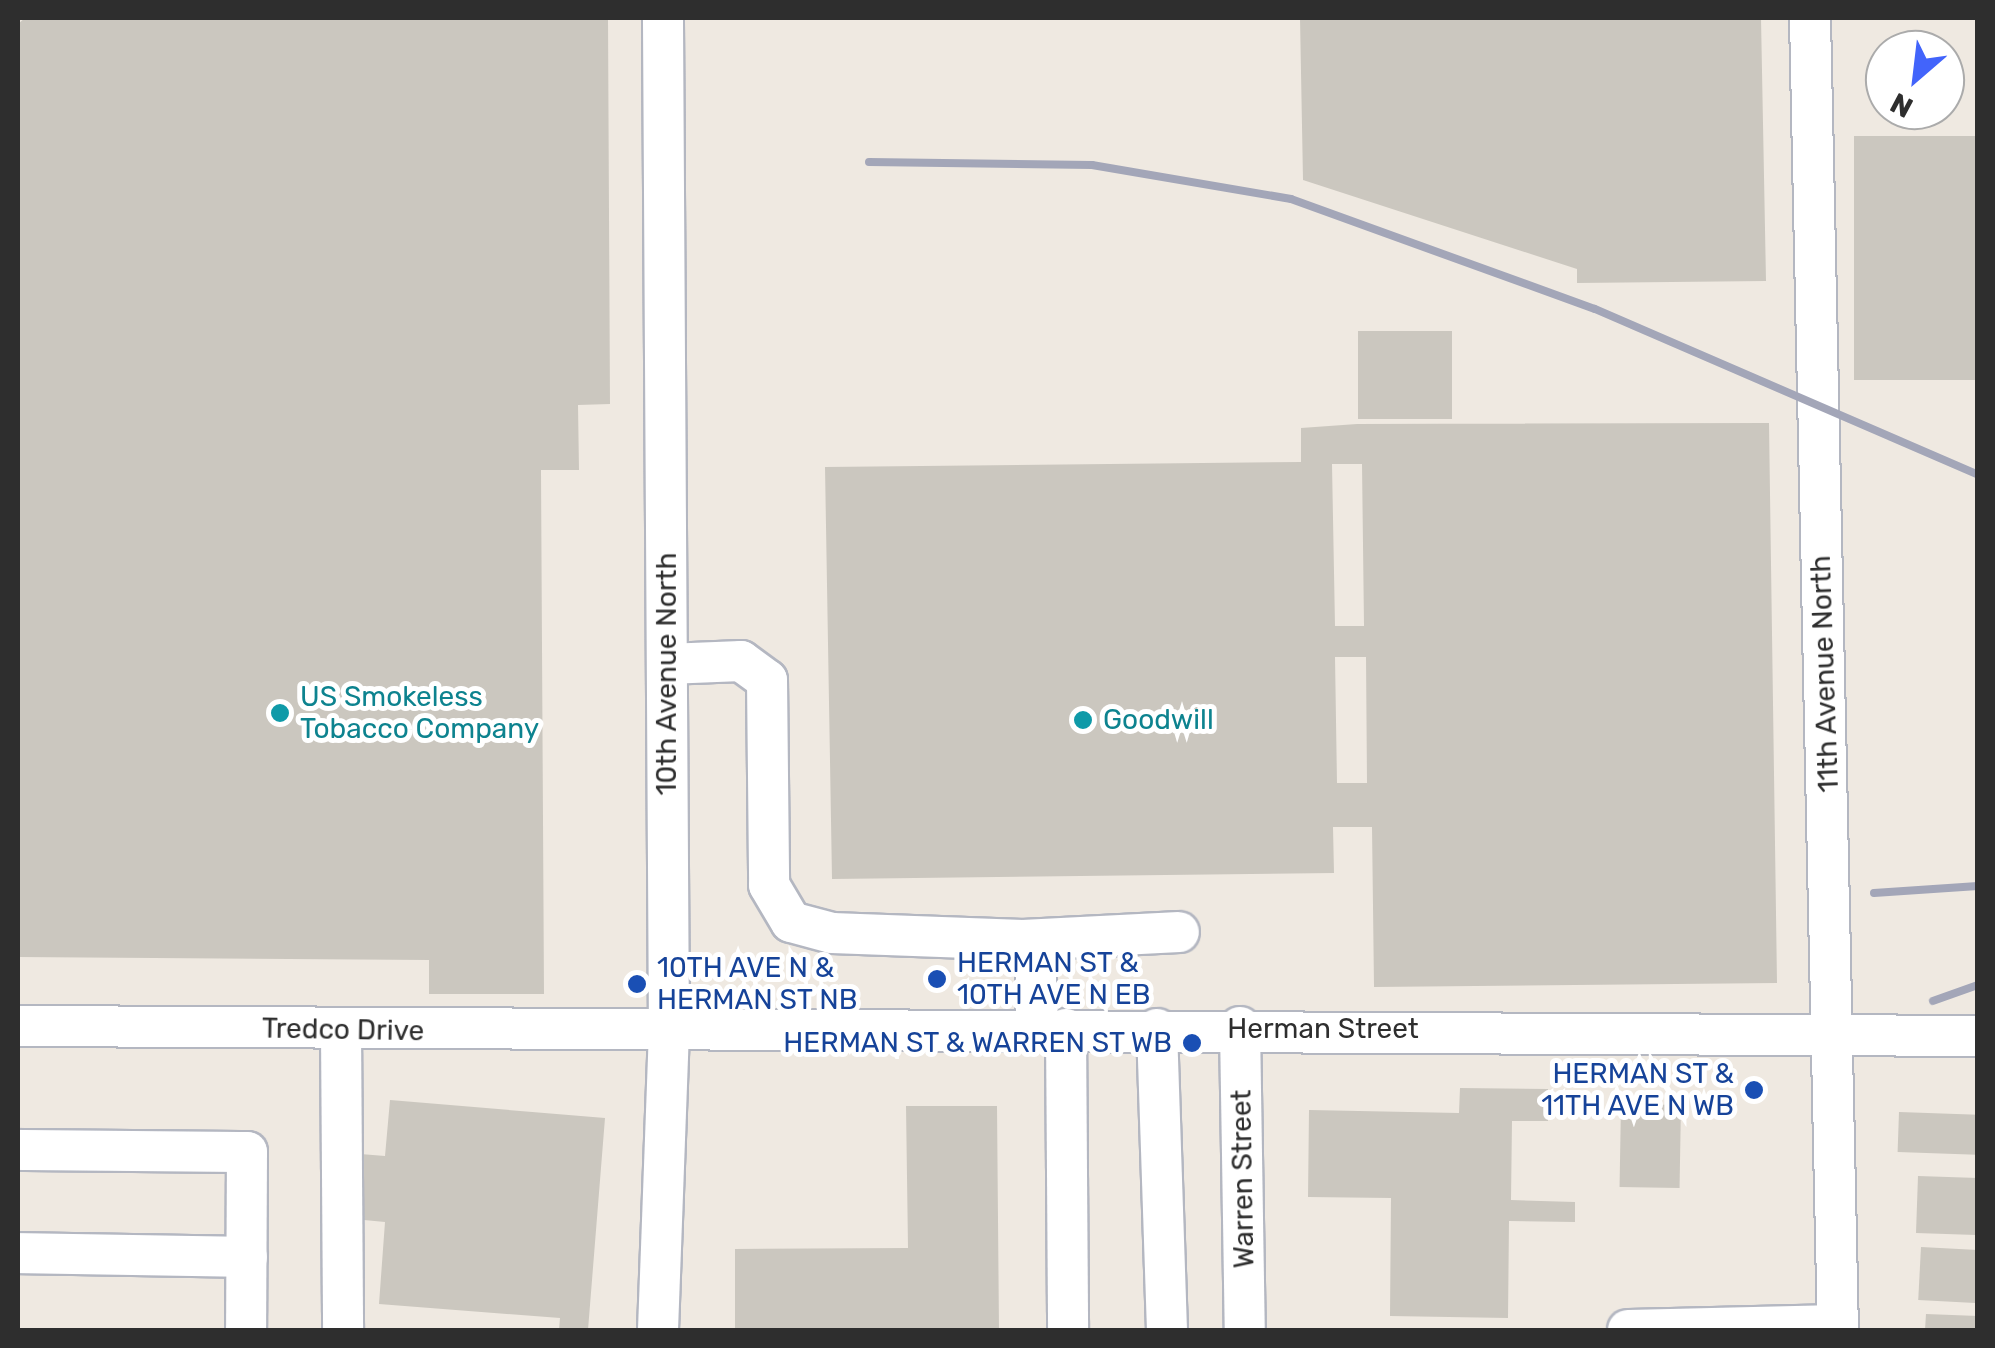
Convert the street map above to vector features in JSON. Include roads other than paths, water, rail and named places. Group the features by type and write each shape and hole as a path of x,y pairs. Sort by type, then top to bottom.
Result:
{"street":[{"name":"10th Avenue North","path":"658,1330 669,1033 663,18"},
{"name":"11th Avenue North","path":"1810,18 1835,1036 1838,1328"},
{"path":"666,664 741,661 767,680 769,885 791,922 832,933 1023,940 1179,932"},
{"path":"1023,940 1036,963 1051,1030 1068,1330"},
{"name":"Tredco Drive","path":"18,1026 669,1033"},
{"name":"Herman Street","path":"669,1033 1240,1027 1978,1036"},
{"name":"Warren Street","path":"1240,1027 1256,1330"},
{"path":"1158,1029 1168,1330"},
{"path":"341,1030 343,1330"},
{"path":"18,1150 246,1152 246,1330"},
{"path":"18,1253 246,1258"},
{"path":"1628,1330 1838,1328"}],"railway":[{"path":"869,162 1092,165 1291,199 1595,309 1978,475"},
{"path":"1874,893 1978,886"},
{"path":"1933,1001 1978,985"}],"place":[{"name":"US Smokeless Tobacco Company","path":"280,713"},
{"name":"Goodwill","path":"1083,720"},
{"name":"HERMAN ST & 10TH AVE N EB","path":"937,979"},
{"name":"10TH AVE N & HERMAN ST NB","path":"637,984"},
{"name":"HERMAN ST & WARREN ST WB","path":"1192,1043"},
{"name":"HERMAN ST & 11TH AVE N WB","path":"1754,1090"}]}
